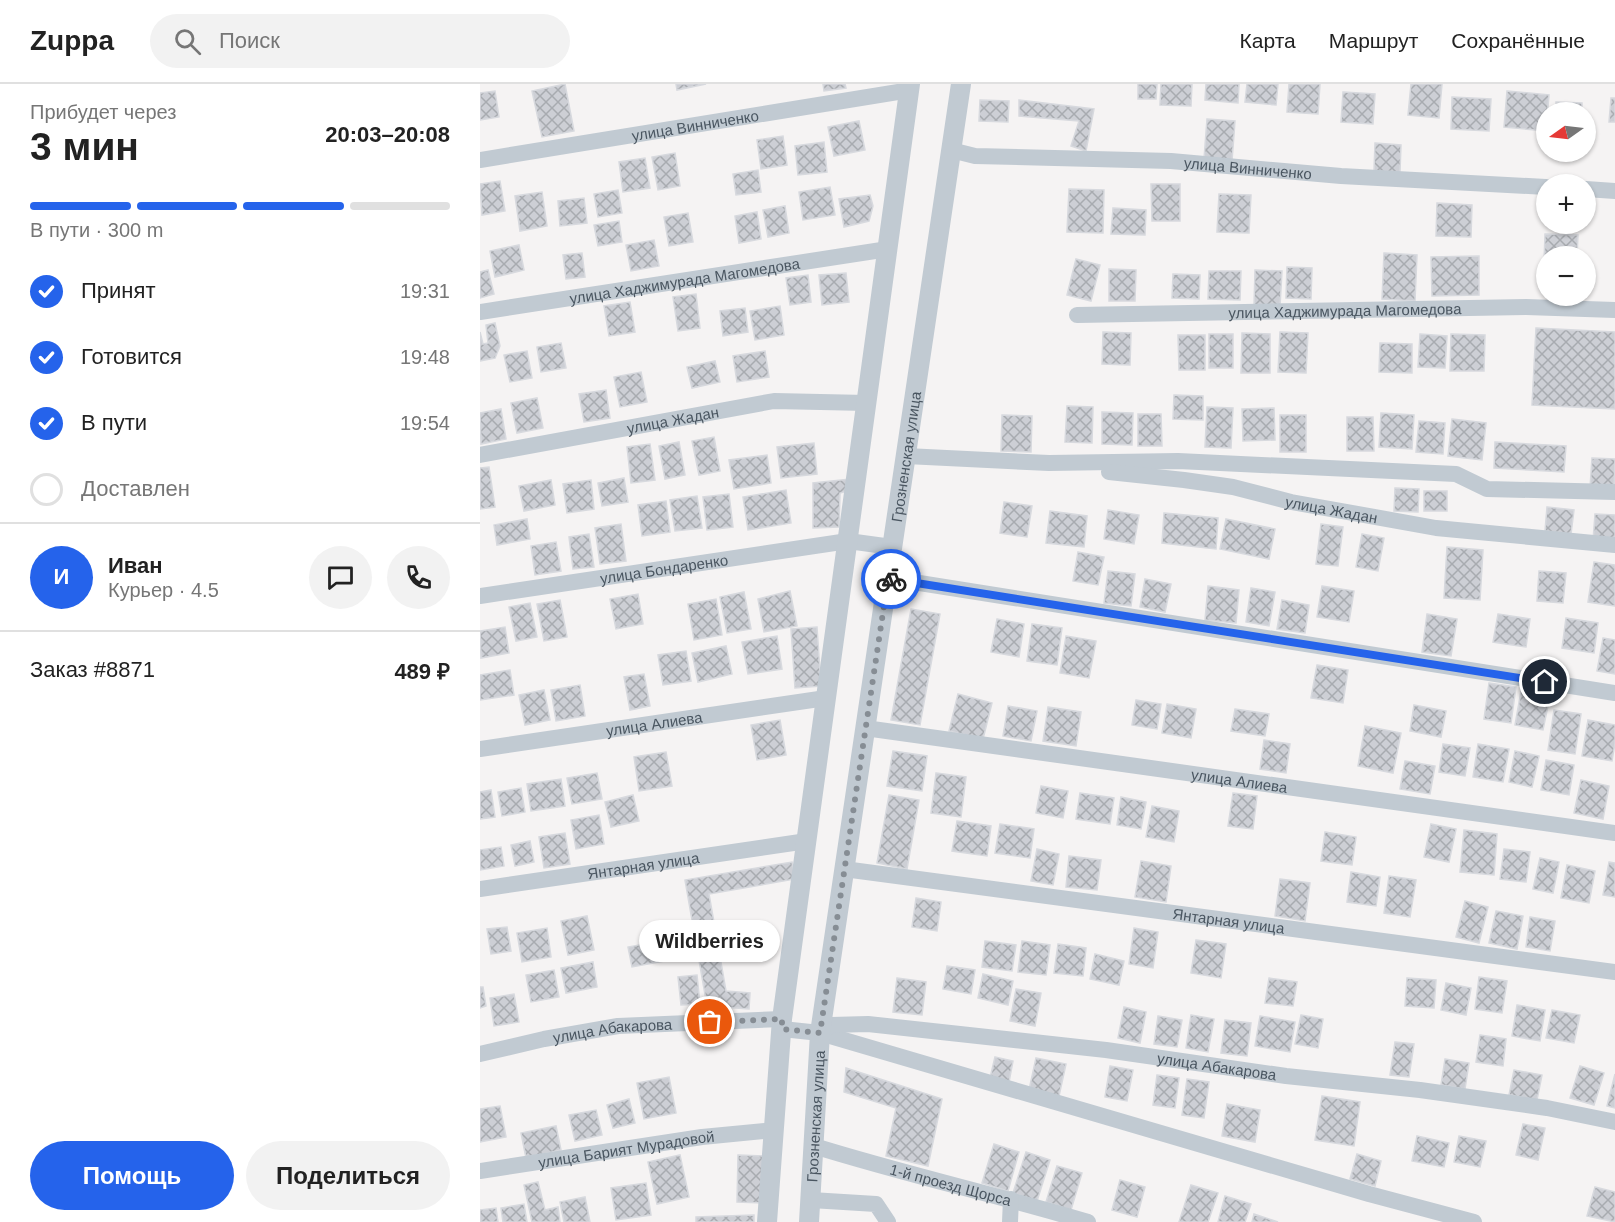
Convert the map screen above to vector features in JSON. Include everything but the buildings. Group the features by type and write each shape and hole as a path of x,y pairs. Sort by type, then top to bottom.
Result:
{"street":[{"name":"Грозненская улица","path":"809,1222 820,1033 961,84"},
{"name":"улица Винниченко","path":"480,160 910,87"},
{"path":"767,1222 782,1024 910,87"},
{"name":"улица Винниченко","path":"951,150 975,156 1171,161 1341,176 1536,186"},
{"path":"1596,190 1615,191"},
{"name":"улица Хаджимурада Магомедова","path":"480,312 888,249"},
{"name":"улица Хаджимурада Магомедова","path":"1077,315 1526,307 1615,310"},
{"name":"улица Жадан","path":"480,455 774,401 867,403"},
{"path":"906,456 1049,464 1178,461 1456,474 1487,489 1615,492"},
{"name":"улица Жадан","path":"1049,464 1233,487 1291,502 1436,528 1615,545"},
{"name":"улица Бондаренко","path":"480,596 848,541 892,547"},
{"path":"888,579 1615,693"},
{"name":"улица Алиева","path":"480,749 826,698"},
{"name":"улица Алиева","path":"865,728 1615,833"},
{"name":"Янтарная улица","path":"480,889 807,841"},
{"name":"Янтарная улица","path":"844,869 1615,972"},
{"name":"улица Абакарова","path":"480,1054 544,1039 618,1026 782,1024 820,1033 831,1025 867,1024 1106,1050 1286,1076 1420,1090 1547,1108 1615,1122"},
{"path":"820,1033 1369,1194 1474,1222"},
{"name":"улица Барият Мурадовой","path":"480,1170 702,1137 774,1130"},
{"name":"1-й проезд Щорса","path":"814,1146 1088,1222"},
{"path":"1010,1222 1011,1199"},
{"path":"811,1200 876,1204 888,1222"}],"way so far":[{"path":"710,1022 782,1019 782,1029 820,1033 888,579 891,579"}],"place":[{"name":"Wildberries","path":"710,1022"}],"route":[{"path":"891,579 1545,682"}]}
